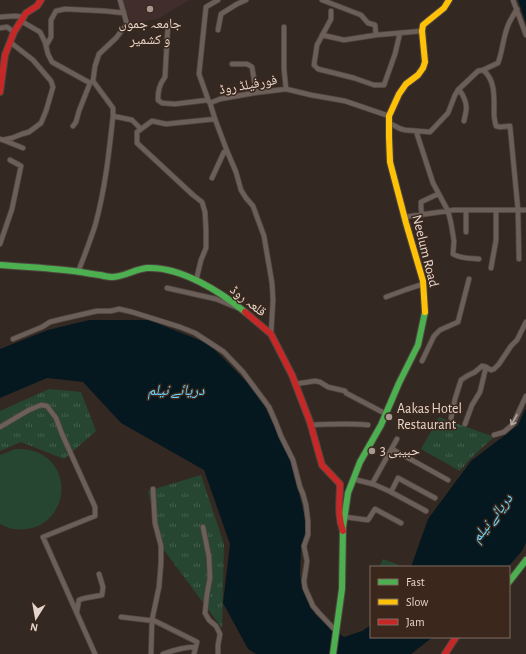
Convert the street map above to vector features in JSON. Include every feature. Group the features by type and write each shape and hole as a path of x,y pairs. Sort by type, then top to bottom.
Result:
{"main road":[{"path":"0,92 5,55 14,32 26,13 37,6 41,0"},
{"path":"422,31 423,25 444,8 449,0"},
{"name":"Neelum Road","path":"333,654 342,589 343,532 348,493 360,462 381,425 399,383 418,345 425,313 423,284 390,162 389,123 389,116 399,94 406,84 418,75 423,68 425,62 422,31"},
{"name":"قلعہ روڈ","path":"0,265 78,272 112,277 145,268 167,270 180,273 203,284 242,309 271,334 292,375 311,425 322,465 340,484 338,514 339,523 343,532"},
{"path":"510,581 526,560"},
{"path":"444,654 455,638"}],"street":[{"path":"72,126 76,122 79,111 92,82 99,54 116,38 127,24 120,0"},
{"path":"168,24 165,77 161,82 158,91 158,100 162,104 209,101 199,74 200,52 206,7 218,0"},
{"path":"218,30 221,14 246,0"},
{"path":"322,0 361,15 368,23 375,25 376,35"},
{"path":"513,0 526,35"},
{"path":"46,46 51,37 51,20 56,11 65,8 124,13"},
{"path":"389,123 401,129 428,132 432,131 448,113 458,90 478,71 498,63 509,23 517,10"},
{"path":"331,11 331,19 317,45 314,65 318,69 354,78 374,85 384,85 396,54 400,33"},
{"path":"0,17 15,16 23,19 40,32 52,62 92,82 113,108 109,159 105,182 95,226 78,272"},
{"path":"0,28 7,27 14,32"},
{"path":"284,27 284,69 286,89"},
{"path":"322,35 344,40 376,35 422,31"},
{"path":"1,140 29,132 41,123 53,87 52,81 33,60 10,42"},
{"path":"232,64 247,64 252,68 256,92"},
{"path":"483,70 492,84 494,92 494,114 496,126 510,126 518,210 520,259"},
{"name":"فورفیلڈ روڈ","path":"271,334 273,300 272,283 264,236 253,206 241,190 236,172 209,101 256,92 286,89 345,101 389,116"},
{"path":"458,90 462,94 467,104 464,121"},
{"path":"113,116 132,120 141,129"},
{"path":"196,281 201,260 206,248 205,212 202,202 138,144 137,132 152,121 166,124 215,119"},
{"path":"417,131 433,183 448,211 453,235 453,254 461,257 479,259"},
{"path":"1,140 23,148"},
{"path":"212,178 224,152 227,151"},
{"path":"0,244 12,209 21,166 10,160"},
{"path":"422,214 422,202 438,194"},
{"path":"466,210 466,232"},
{"path":"491,268 496,240 496,210"},
{"path":"405,217 448,211 526,210"},
{"path":"422,361 434,336 440,330 458,322 469,279"},
{"path":"386,297 423,284"},
{"path":"166,288 216,299 242,309"},
{"path":"13,339 42,327 50,322 97,311 111,311 119,309 180,327 195,333 224,352 243,372 269,407 281,436 294,460 306,505 308,521 308,535 304,546 307,562 304,580 305,588 316,609 336,631"},
{"path":"452,418 455,399 461,380 482,366 491,370 494,369 517,340 526,322"},
{"path":"465,424 472,405 480,392 486,367"},
{"path":"295,384 315,381 320,382 328,387 345,391 346,393 386,414"},
{"path":"494,435 504,432 513,424 526,396"},
{"path":"0,426 29,410 41,405 47,406 56,418 95,507 95,516 43,538 95,654"},
{"path":"311,425 368,425"},
{"path":"372,484 398,439"},
{"path":"392,450 448,480"},
{"path":"391,492 398,478 435,498"},
{"path":"353,479 372,484 391,492 426,511"},
{"path":"150,654 152,620 159,587 161,564 160,546 155,523 154,489"},
{"path":"345,517 368,520 375,509 401,523"},
{"path":"203,527 210,557 210,578 205,613 209,620 216,626 220,634 218,654"},
{"path":"77,612 78,600 86,597 102,595 99,574"},
{"path":"121,617 152,620 197,642 194,654"},
{"path":"162,654 184,647 196,646"}],"shaded area":[{"name":"جامعہ جموں و کشمیر","path":"122,0 189,0 159,18 132,25"}],"green space":[{"path":"49,389 81,392 96,431 64,459 21,442 0,451 0,411"},
{"path":"439,417 494,437 469,460 460,471 421,449"},
{"path":"15,449 30,450 46,457 56,469 61,483 61,497 55,511 46,521 32,528 12,529 0,524 0,455"},
{"path":"201,475 224,544 222,628 161,546 148,491"},
{"path":"383,559 399,565 398,566 380,566"}],"water":[{"path":"518,0 526,0 526,23"},
{"name":"دریائے نیلم","path":"89,320 149,320 209,344 258,393 290,456 305,518 305,533 301,549 300,576 303,588 315,614 344,637 362,631 370,626 370,638 432,638 411,654 256,654 248,649 223,603 230,544 204,470 121,423 83,382 47,378 0,398 0,349 48,330"},
{"name":"دریائے نیلم","path":"526,408 526,543 522,551 509,566 411,566 428,519 471,461 518,425"}],"traffic: fast":[{"path":"0,265 64,270 108,277 121,276 147,268 160,268 173,271 199,282 224,296 245,312"},
{"path":"333,654 342,589 343,527 348,493 360,462 381,425 399,383 418,345 425,312"},
{"path":"510,581 526,560"}],"traffic: slow":[{"path":"425,312 423,281 390,162 389,116 399,94 406,84 418,75 423,68 425,62 422,31 423,25 444,8 449,0"}],"traffic: jam":[{"path":"0,92 5,55 14,32 26,13 37,6 41,0"},
{"path":"245,312 271,334 292,375 310,422 322,465 340,484 339,513 343,531"},
{"path":"445,654 455,638"}],"place":[{"name":"جامعہ جموں و کشمیر","path":"150,9"},
{"name":"Aakas Hotel Restaurant","path":"389,417"},
{"name":"حبیبی 3","path":"372,451"}]}
